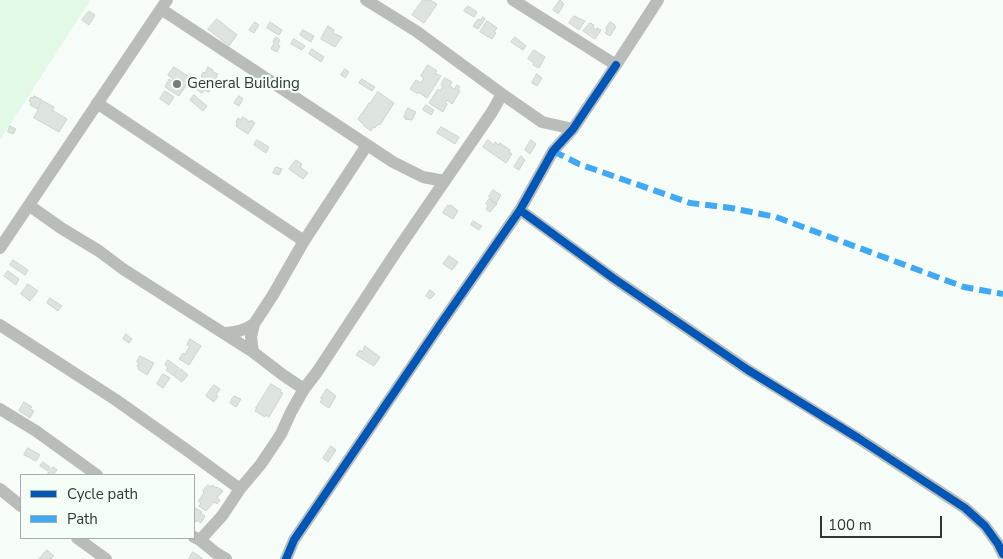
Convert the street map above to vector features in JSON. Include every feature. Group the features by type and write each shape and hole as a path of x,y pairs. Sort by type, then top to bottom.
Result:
{"street":[{"path":"366,0 416,31 542,122 573,129"},
{"path":"513,0 616,65"},
{"path":"286,559 294,540 520,210 552,151 573,129 658,0"},
{"path":"0,248 164,5 393,162 423,177 444,181"},
{"path":"226,559 216,554 197,538 222,516 261,464 281,434 304,389 492,112 502,94"},
{"path":"97,103 304,241"},
{"path":"253,352 251,337 254,324 304,241 367,145"},
{"path":"30,206 123,269 253,352 283,376 304,389"},
{"path":"520,210 613,278 748,370 858,438 965,508 985,526 1003,554"},
{"path":"224,333 244,330 254,324"},
{"path":"0,325 116,400 240,490"},
{"path":"0,409 36,431 96,474"},
{"path":"0,489 20,505"},
{"path":"78,539 106,559"}],"green space":[{"path":"0,0 90,1 0,140"}],"building":[{"path":"423,0 430,0 437,4 424,23 412,15"},
{"path":"560,0 564,4 558,14 553,10"},
{"path":"468,6 477,12 474,17 464,11"},
{"path":"89,11 95,15 89,25 82,20"},
{"path":"574,16 585,21 579,30 569,23"},
{"path":"483,17 485,19 478,29 473,26 478,19 481,20"},
{"name":"General Building","path":"217,19 237,35 229,46 208,29"},
{"path":"487,21 497,28 492,39 480,32"},
{"path":"255,22 259,25 254,33 249,30"},
{"name":"General Building","path":"270,22 282,30 279,35 267,28"},
{"path":"610,22 616,27 610,36 605,33"},
{"path":"590,23 594,25 593,27 596,30 597,28 601,30 595,39 583,31"},
{"path":"328,26 334,30 333,33 342,37 335,47 321,39"},
{"path":"303,30 314,36 311,42 300,35"},
{"path":"276,37 280,40 277,52 271,49"},
{"path":"515,37 526,46 523,50 511,42"},
{"path":"294,39 305,46 302,50 291,44"},
{"path":"312,49 324,57 321,62 309,54"},
{"path":"534,50 545,57 539,68 528,59"},
{"path":"428,65 437,71 435,73 441,76 427,98 410,89 416,80 421,83 424,78 421,76"},
{"name":"General Building","path":"174,67 191,78 179,96 165,87 169,79 172,81 173,79 168,75"},
{"path":"208,67 218,74 209,92 204,90 202,93 194,88 197,82 201,84 204,79 201,77 203,72 205,73"},
{"path":"345,69 349,72 345,78 341,75"},
{"path":"537,74 542,78 537,86 532,83"},
{"path":"445,78 452,82 450,86 454,89 457,85 460,87 458,90 460,91 452,104 447,100 443,112 429,103 438,89 440,91"},
{"path":"362,79 375,87 372,91 359,83"},
{"path":"165,91 174,97 169,105 160,99"},
{"path":"378,92 394,103 380,125 378,124 375,128 373,127 371,131 358,119 362,113 364,114 363,112"},
{"path":"194,95 207,106 203,111 190,100"},
{"path":"34,96 42,100 37,109 30,105 31,102 29,101"},
{"name":"General Building","path":"239,96 243,99 239,106 234,103"},
{"path":"43,101 54,107 52,110 67,119 59,132 34,118"},
{"path":"426,105 434,110 431,115 423,110"},
{"path":"408,108 416,112 412,120 405,119 406,117 404,117"},
{"path":"243,117 255,123 248,134 236,126 238,118 241,120"},
{"path":"10,126 16,129 13,134 8,132"},
{"path":"441,127 459,137 455,144 437,133"},
{"path":"257,140 269,147 266,153 254,145"},
{"path":"488,140 494,145 495,142 499,145 500,143 510,150 509,152 512,154 506,163 483,147"},
{"path":"531,140 536,144 530,154 525,150"},
{"path":"521,156 525,160 519,170 514,167"},
{"path":"296,160 302,164 300,167 308,173 303,179 289,169"},
{"path":"276,167 282,169 279,175 273,173"},
{"path":"493,190 501,195 496,204 489,197"},
{"path":"489,199 497,204 490,212 486,209"},
{"path":"448,205 451,205 458,211 453,219 443,213"},
{"path":"473,221 482,226 479,230 471,225"},
{"path":"449,256 458,262 452,270 443,264"},
{"path":"13,260 28,270 25,275 10,265"},
{"path":"8,271 19,279 16,285 4,276"},
{"path":"28,284 38,291 30,301 21,294"},
{"path":"430,290 435,294 430,299 426,296"},
{"path":"50,298 62,306 58,311 47,303"},
{"path":"126,334 132,339 129,343 123,339"},
{"path":"190,339 201,346 189,365 179,359 190,346 187,345"},
{"path":"365,346 380,357 374,366 356,355 360,350 362,352"},
{"path":"140,356 154,363 147,375 138,369 139,363 137,362"},
{"path":"168,360 179,368 174,376 166,370 168,368 165,365"},
{"path":"181,369 188,375 182,382 175,377"},
{"path":"163,374 170,378 163,388 157,384"},
{"path":"271,384 283,393 269,417 266,415 265,417 255,411"},
{"path":"214,385 220,389 214,402 206,396"},
{"path":"327,389 336,396 329,408 320,402"},
{"path":"234,396 241,399 236,407 230,403"},
{"path":"24,402 32,407 30,409 34,411 30,418 19,411"},
{"path":"331,446 336,450 328,462 323,458"},
{"path":"28,448 40,455 36,461 24,455"},
{"path":"43,462 50,467 48,471 40,466"},
{"path":"53,467 57,470 54,474 48,474"},
{"path":"208,485 223,491 217,498 220,500 217,504 214,502 206,511 199,506 201,503 198,501"},
{"path":"195,508 205,516 201,523 197,520 196,522"},
{"path":"47,550 54,556 51,559 39,559"},
{"path":"193,552 202,558 202,559 189,559"}],"marked path":[{"path":"553,151 579,164 690,203 731,208 776,217 964,287 1003,294"}],"cycle path":[{"path":"286,559 294,540 520,210 553,151 573,129 616,65"},
{"path":"520,210 613,278 748,370 858,438 965,508 985,526 1003,554"}],"place":[{"name":"General Building","path":"177,84"}]}
